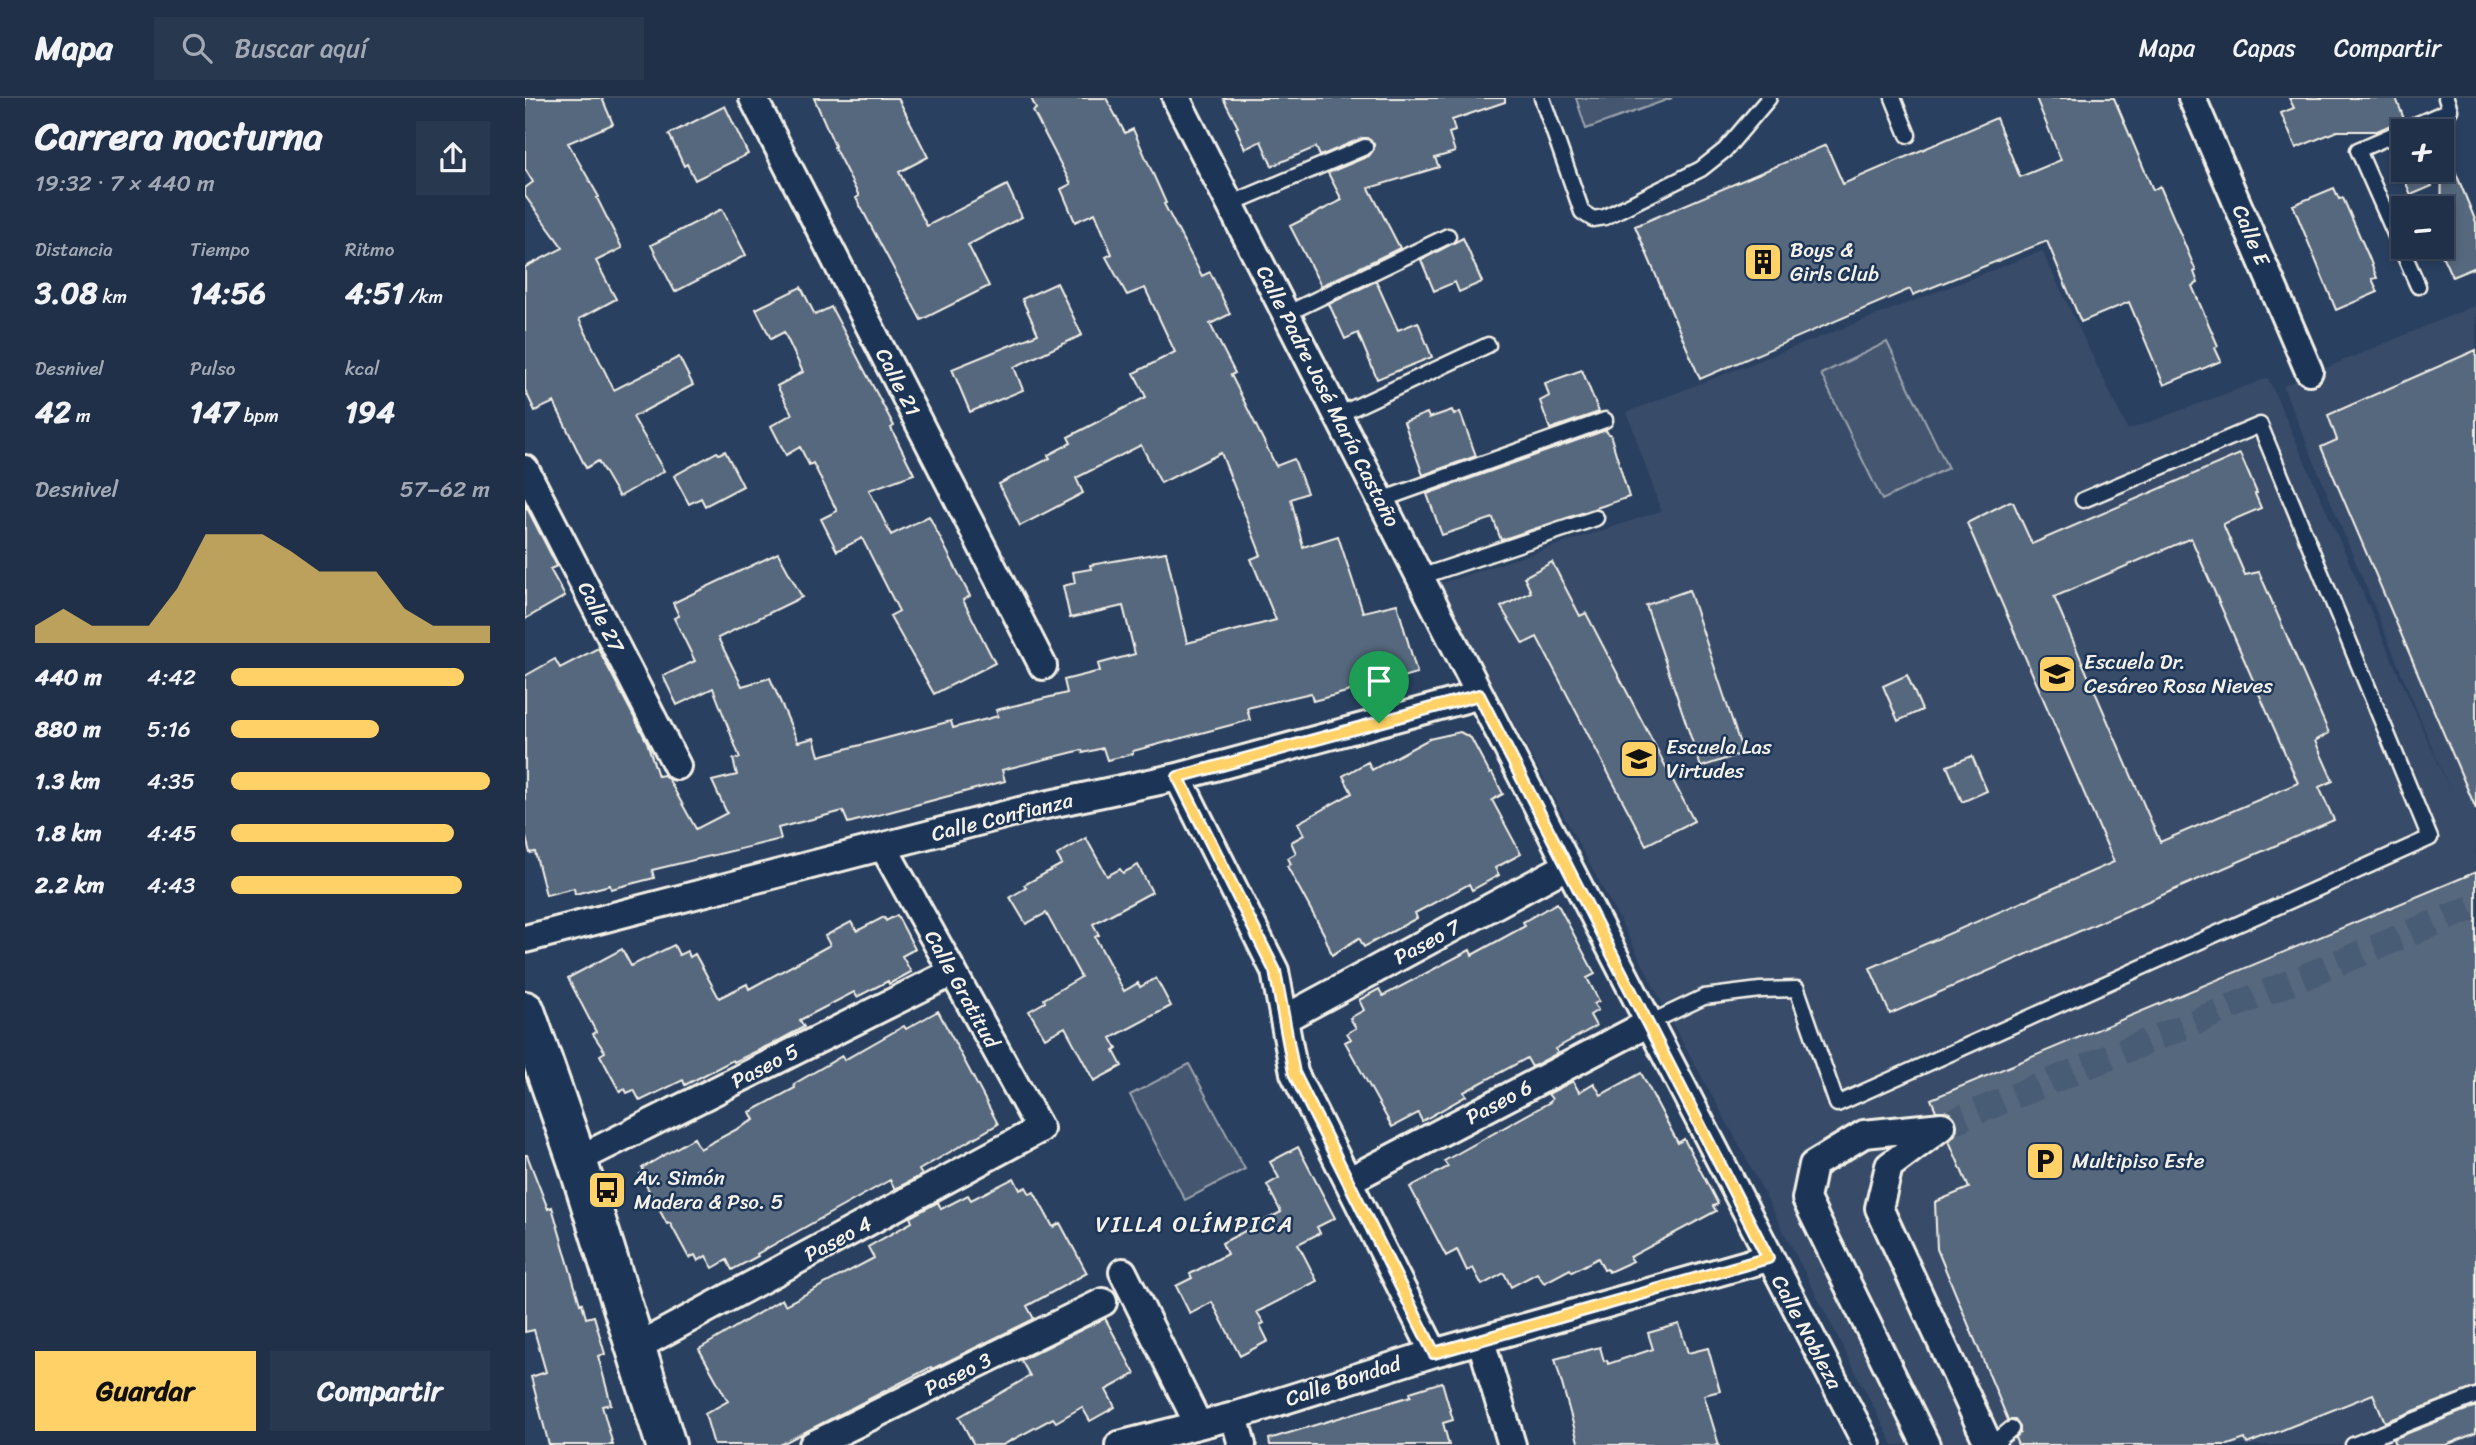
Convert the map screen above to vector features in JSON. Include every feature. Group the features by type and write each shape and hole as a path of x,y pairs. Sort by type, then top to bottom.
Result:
{"street":[{"name":"Calle 21","path":"753,98 1043,666"},
{"name":"Calle Padre José María Castaño","path":"1176,98 1479,695"},
{"name":"Calle E","path":"2192,98 2309,371"},
{"name":"Calle 27","path":"525,469 677,765"},
{"name":"Calle Nobleza","path":"1479,695 1863,1444"},
{"name":"Calle Confianza","path":"525,939 1031,808 1178,777 1479,695"},
{"path":"1178,777 1275,971 1286,1018 1294,1073 1434,1353"},
{"name":"Calle Gratitud","path":"884,848 1041,1129"},
{"name":"Paseo 7","path":"1286,1018 1567,866"},
{"name":"Paseo 5","path":"577,1160 953,972"},
{"path":"525,1011 577,1160 666,1445"},
{"name":"Paseo 6","path":"1348,1181 1649,1023"},
{"path":"1926,1445 1806,1199 1813,1165 1864,1134 1942,1126 1889,1167 1879,1208 1989,1445"},
{"name":"Paseo 4","path":"635,1348 1041,1129"},
{"name":"Calle Bondad","path":"1119,1445 1234,1416 1434,1353 1768,1258"},
{"path":"1123,1272 1198,1424"},
{"name":"Paseo 3","path":"813,1445 1103,1302"},
{"path":"1481,1341 1512,1445"},
{"path":"1234,1416 1242,1445"}],"lane":[{"path":"1542,98 1582,212 1593,219 1605,217 1701,169 1725,150 1769,98"},
{"path":"1893,98 1908,135"},
{"path":"2418,286 2358,150 2450,110 2446,98"},
{"path":"1230,204 1365,147"},
{"path":"1286,314 1448,236"},
{"path":"1336,416 1488,345"},
{"path":"1381,500 1605,420"},
{"path":"1649,1023 1704,997 1760,990 1797,989 1837,1104 2430,838 2260,425 2083,500"},
{"path":"1420,577 1596,518"},
{"path":"2353,1445 2476,1396"},
{"path":"1998,1445 1999,1439 2011,1429"}],"shaded area":[{"path":"1576,98 1672,98 1586,129"},
{"path":"2042,251 2128,430 2268,378 2451,793 2283,386 2476,305 2476,1445 1893,1445 1742,1150 1439,584 1661,511 1627,412"},
{"path":"1887,342 1948,468 1882,500 1821,374"},
{"path":"1189,1064 1245,1169 1185,1200 1130,1095"}],"building":[{"path":"525,98 602,98 613,124 568,143 599,197 597,198 622,248 596,261 616,299 579,319 614,390 679,357 693,385 633,417 664,471 619,497 598,461 586,468 554,402 535,411 525,390 525,267 563,248 525,196 525,188 533,182 525,169"},
{"path":"814,98 898,98 928,157 899,172 927,226 1007,185 1022,217 968,245 989,286 921,320 856,198 859,196 834,147"},
{"path":"1031,98 1106,98 1125,133 1133,129 1166,203 1164,204 1202,276 1210,272 1230,314 1210,324 1235,373 1231,375 1276,466 1294,459 1307,493 1291,499 1303,547 1338,536 1363,612 1397,604 1417,673 1313,701 1311,693 1247,708 1250,720 1133,751 1133,754 1107,760 1103,748 1083,753 1082,750 1002,770 1005,781 848,823 843,811 778,828 781,839 652,870 654,878 611,889 610,885 575,894 574,888 546,895 535,852 530,853 525,834 525,676 555,659 560,668 598,648 647,742 658,776 664,775 669,780 696,829 727,813 712,781 737,775 733,759 740,758 713,688 677,705 663,676 695,661 674,618 679,616 673,603 778,553 802,597 718,638 742,686 770,678 798,742 814,738 819,756 951,721 953,728 998,716 996,710 1067,693 1064,680 1100,671 1098,664 1135,654 1123,606 1070,618 1063,586 1075,583 1073,572 1091,569 1090,565 1166,552 1187,643 1276,620 1251,559 1261,555 1221,453 1161,483 1141,445 1076,478 1083,493 1020,526 999,484 1050,458 1048,455 1071,443 1068,437 1146,397 1134,373 1175,352 1145,288 1127,295 1106,257 1112,254 1095,213 1075,222 1061,189 1071,184 1033,111 1036,109"},
{"path":"1223,98 1505,98 1505,102 1452,120 1455,131 1449,133 1455,152 1435,158 1439,167 1369,188 1400,248 1321,286 1290,226 1342,200 1328,173 1369,156 1374,149 1374,143 1362,138 1320,156 1316,147 1272,166 1261,141 1245,149 1236,128 1238,127"},
{"path":"2036,98 2114,98 2153,190 2160,186 2196,271 2194,272 2198,283 2192,286 2218,346 2215,348 2221,361 2164,385 2129,302 2081,322 2047,241 1913,295 1910,289 1700,379 1635,226 1826,145 1843,184 1996,118 2020,177 2061,160"},
{"path":"2289,98 2396,98 2404,119 2391,119 2391,125 2377,131 2337,131 2296,148 2281,113 2294,108"},
{"path":"725,106 748,154 695,180 687,164 684,166 669,134"},
{"path":"2454,168 2476,222 2476,267 2452,277 2444,259 2454,259 2454,196 2442,196 2442,182 2454,182"},
{"path":"2405,182 2430,182 2432,186 2411,195"},
{"path":"2334,188 2339,199 2343,198 2368,255 2377,278 2372,279 2378,292 2336,310 2293,205"},
{"path":"722,209 746,255 675,292 651,245"},
{"path":"1463,238 1482,282 1459,292 1455,282 1434,291 1421,260"},
{"path":"1376,281 1398,330 1418,322 1432,357 1377,379 1358,333 1345,339 1329,304"},
{"path":"1057,283 1082,335 1014,367 1023,390 970,412 952,369 1038,334 1022,299"},
{"path":"801,287 815,315 831,307 894,426 891,428 914,474 869,490 891,535 929,516 970,596 963,600 995,663 934,694 890,616 899,611 862,538 837,551 821,519 837,511 813,463 809,465 800,447 786,455 771,426 792,414 777,386 803,372 784,332 771,339 756,309"},
{"path":"2476,350 2476,809 2321,447 2337,440 2328,415"},
{"path":"1582,370 1599,412 1550,429 1540,401 1549,396 1545,383"},
{"path":"1452,410 1454,415 1460,412 1476,456 1423,475 1404,422 1427,413 1429,418"},
{"path":"1606,430 1610,434 1629,497 1501,540 1493,518 1442,535 1427,494"},
{"path":"725,451 743,486 705,506 701,498 689,504 674,476 717,452 719,454"},
{"path":"2240,454 2261,508 2223,524 2245,575 2259,572 2329,733 2315,741 2333,781 2319,787 2334,820 1890,1014 1870,968 2114,862 1967,523 2010,501 2013,502 2032,544","holes":["2191,538 2298,783 2160,842 2054,597"]},
{"path":"525,504 557,566 550,569 565,596 525,619"},
{"path":"1552,562 1580,616 1586,613 1694,821 1646,845 1537,637 1523,644 1501,607 1531,592 1524,577"},
{"path":"1689,590 1743,753 1701,767 1646,605"},
{"path":"1907,675 1922,710 1898,721 1883,686"},
{"path":"1460,732 1471,738 1503,794 1492,800 1521,854 1495,868 1499,875 1472,890 1469,884 1415,913 1417,918 1364,947 1359,938 1332,955 1324,934 1287,866 1291,864 1288,858 1296,853 1291,842 1304,835 1298,823 1352,793 1343,776 1368,762 1372,770 1429,739"},
{"path":"1972,756 1987,791 1962,802 1947,766"},
{"path":"1086,838 1107,876 1120,869 1123,873 1138,865 1152,892 1093,924 1099,935 1095,937 1124,991 1138,983 1140,987 1156,978 1171,1006 1111,1038 1122,1066 1094,1081 1065,1027 1045,1038 1029,1011 1081,977 1046,913 1026,924 1010,897 1026,888 1024,885 1062,864 1057,855"},
{"path":"2476,872 2476,1387 2385,1422 2373,1394 2247,1444 2245,1439 2228,1445 2018,1445 2015,1438 2020,1433 2020,1427 2015,1420 2008,1420 1937,1249 1935,1202 1969,1188 1949,1141 1957,1132 1955,1117 1948,1111 1936,1111 1931,1099"},
{"path":"1557,903 1595,974 1587,978 1599,1001 1594,1004 1598,1010 1590,1015 1596,1026 1555,1049 1558,1053 1532,1067 1527,1058 1464,1092 1466,1096 1422,1121 1418,1113 1392,1127 1345,1042 1351,1039 1347,1033 1356,1028 1350,1018 1364,1010 1359,1000 1379,989 1383,996 1470,950 1472,955 1525,926 1523,922"},
{"path":"897,915 915,949 902,956 911,972 857,997 854,992 800,1020 804,1027 780,1040 685,1085 683,1080 640,1101 634,1090 627,1093 625,1089 620,1092 600,1055 605,1052 593,1034 596,1032 568,978 622,949 631,966 674,945 679,955 687,951 690,957 695,954 719,998 747,984 749,989 830,945 825,936 851,922 857,931 884,917 886,921"},
{"path":"938,1011 998,1124 919,1170 922,1175 895,1189 890,1180 732,1270 727,1260 713,1268 706,1256 698,1261 695,1255 689,1258 640,1174 645,1172 642,1168 694,1138 700,1149 754,1120 750,1112 795,1088 794,1084 842,1056 844,1060 904,1026 906,1029"},
{"path":"1641,1073 1678,1143 1684,1139 1718,1204 1713,1206 1716,1211 1630,1257 1633,1261 1609,1272 1604,1270 1598,1258 1544,1283 1537,1273 1511,1287 1504,1273 1482,1285 1473,1268 1467,1271 1457,1250 1446,1256 1410,1187 1448,1167 1444,1161 1550,1102 1552,1099 1548,1094 1573,1081 1579,1092 1594,1083 1601,1095"},
{"path":"1298,1147 1335,1218 1317,1227 1320,1233 1298,1244 1317,1281 1257,1312 1264,1323 1260,1325 1268,1341 1240,1356 1212,1302 1190,1314 1176,1286 1192,1278 1190,1274 1227,1254 1222,1243 1281,1212 1267,1185 1279,1178 1270,1162"},
{"path":"525,1155 548,1209 552,1207 586,1318 594,1316 605,1354 598,1356 611,1404 602,1406 613,1445 549,1445 531,1377 546,1372 534,1330 525,1332"},
{"path":"1014,1178 1020,1190 1026,1187 1030,1194 1034,1192 1053,1227 1060,1223 1087,1273 1027,1306 1034,1319 932,1369 931,1367 780,1445 714,1445 705,1414 728,1401 699,1349 782,1299 785,1305 874,1258 868,1247 912,1222 910,1217 938,1202 941,1209 968,1195 971,1200"},
{"path":"1105,1318 1135,1374 1106,1390 1115,1407 1090,1421 1082,1407 1056,1422 1053,1418 1003,1445 974,1445 959,1417 1030,1376 1021,1360"},
{"path":"1679,1324 1688,1353 1708,1348 1720,1391 1704,1395 1719,1445 1579,1445 1555,1359 1600,1347 1604,1361 1607,1360 1608,1364 1653,1349 1648,1333"},
{"path":"1442,1382 1453,1420 1443,1423 1449,1445 1270,1445 1269,1439 1411,1396 1410,1392"},
{"path":"2476,1406 2476,1433 2446,1445 2395,1445 2393,1439"}],"tunnel":[{"path":"1942,1126 2476,906"}],"place":[{"name":"Boys & Girls Club","path":"1763,262"},
{"name":"Escuela Dr. Cesáreo Rosa Nieves","path":"2057,674"},
{"name":"Escuela Las Virtudes","path":"1639,759"},
{"name":"Multipiso Este","path":"2045,1161"},
{"name":"Av. Simón Madera & Pso. 5","path":"607,1190"}],"district":[{"name":"VILLA OLÍMPICA","path":"1195,1224"}],"route":[{"path":"1479,695 1768,1258 1434,1353 1294,1073 1286,1018 1275,971 1178,777 1379,723 1479,695"}]}
